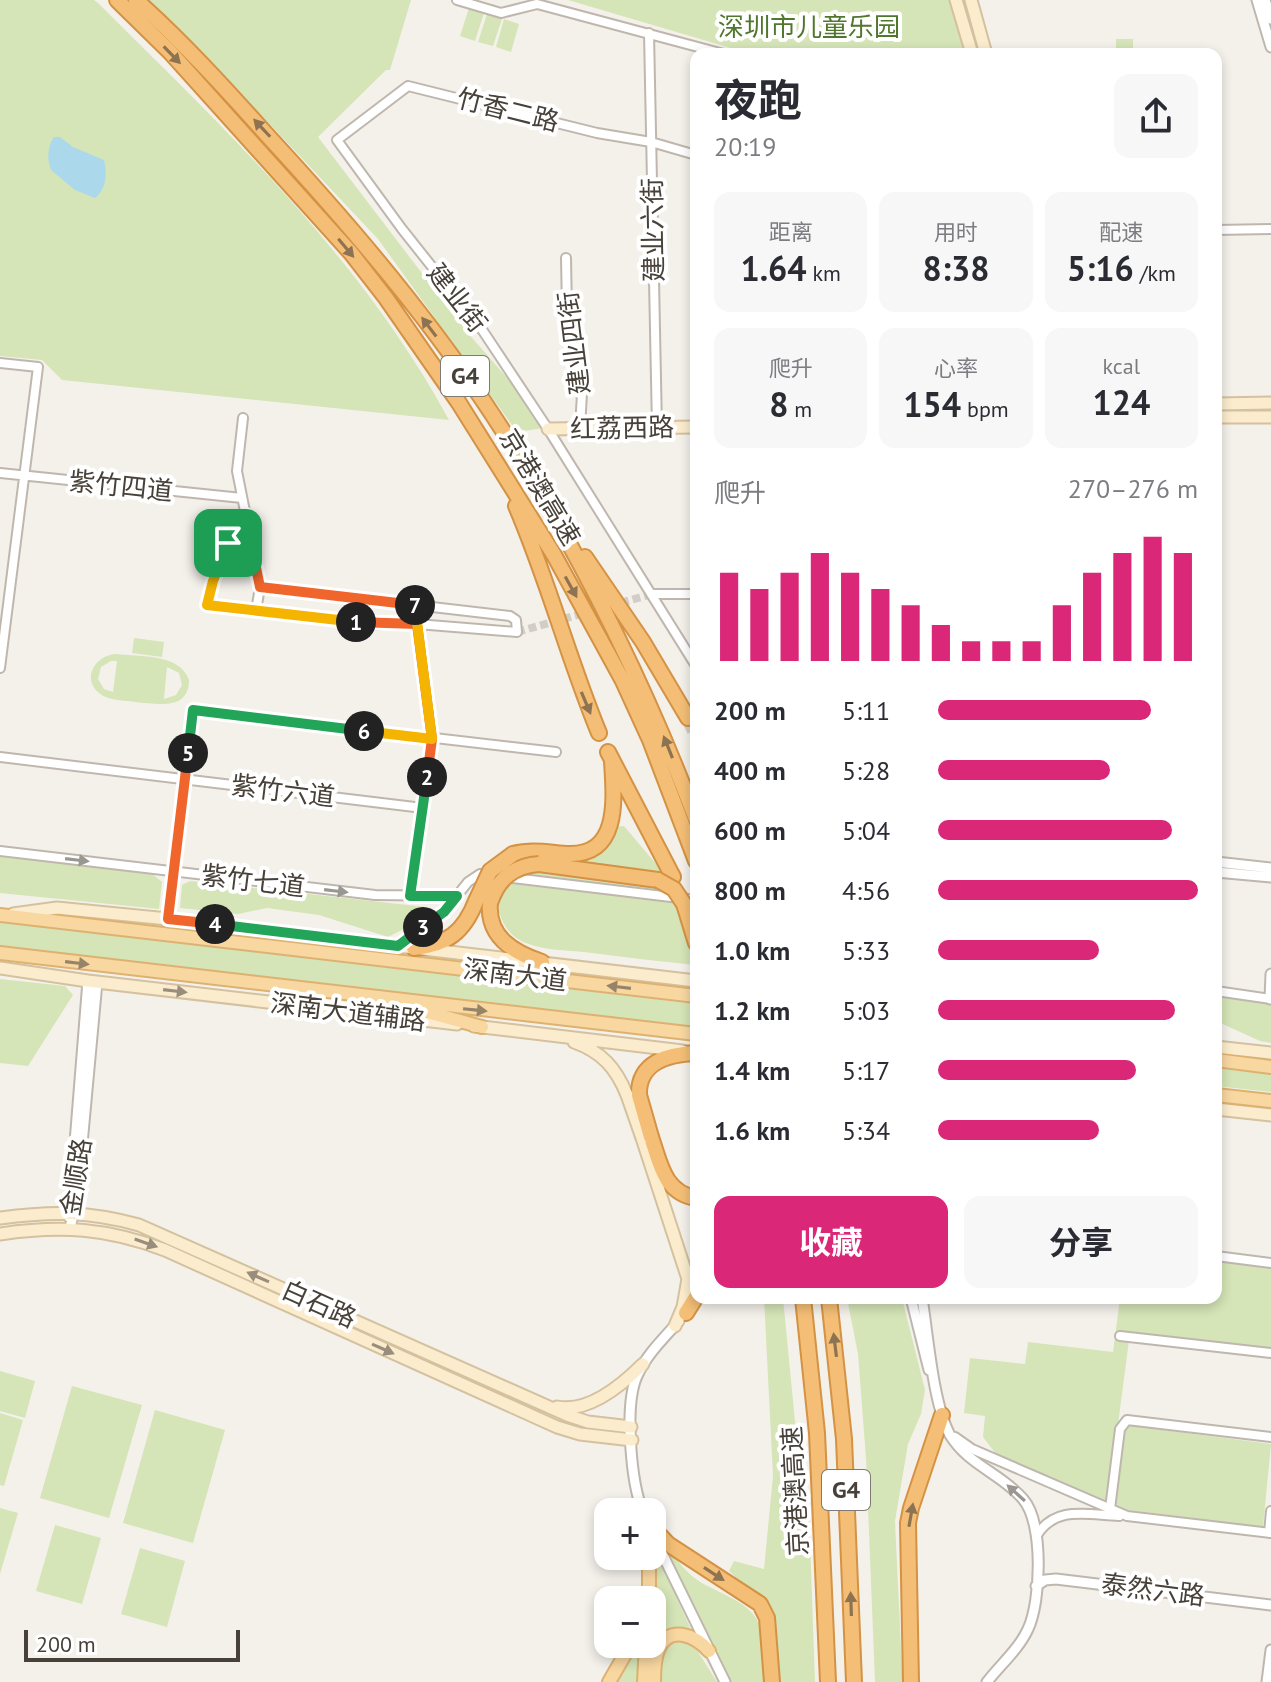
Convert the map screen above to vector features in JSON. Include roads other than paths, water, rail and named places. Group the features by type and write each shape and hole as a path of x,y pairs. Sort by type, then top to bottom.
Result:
{"highway":[{"name":"京港澳高速","path":"117,0 170,52 351,253 403,322 488,448 554,555 623,681 650,740 690,845"},
{"name":"京港澳高速","path":"136,0 181,42 339,215 455,363 527,468 630,660 690,804"},
{"path":"488,448 540,563 572,668 599,733"},
{"path":"527,468 643,642 688,718"},
{"path":"542,962 517,952 502,941 483,902 486,876 513,854 531,851 581,853 600,843 611,822 610,757 666,878 690,902"},
{"path":"414,948 435,946 452,937 511,871 539,864 666,878"},
{"path":"690,1053 669,1056 653,1064 641,1078 633,1095 662,1171 671,1187 690,1197"},
{"path":"686,1313 693,1304"},
{"name":"京港澳高速","path":"804,1304 817,1433 828,1682"},
{"name":"京港澳高速","path":"830,1304 844,1439 854,1682"},
{"path":"911,1679 908,1523 944,1420"},
{"path":"666,1542 760,1604 767,1618 772,1682"}],"main road":[{"path":"956,0 970,48"},
{"path":"971,0 984,48"},
{"path":"1222,404 1269,403"},
{"path":"1222,417 1271,418"},
{"name":"红荔西路","path":"548,429 690,427"},
{"path":"1,915 57,908 690,980"},
{"name":"深南大道","path":"1,915 690,995"},
{"name":"深南大道","path":"0,953 690,1033"},
{"path":"492,972 542,962"},
{"name":"深南大道辅路","path":"0,968 93,982 690,1051"},
{"path":"379,999 482,1027"},
{"path":"555,1036 586,1046 603,1057 633,1095"},
{"path":"1222,1048 1271,1053"},
{"path":"1222,1061 1271,1067"},
{"path":"1222,1096 1271,1101"},
{"path":"1222,1110 1271,1115"},
{"path":"647,1137 687,1270 688,1287 675,1326"},
{"name":"白石路","path":"0,1218 72,1212 105,1216 155,1231 578,1420 631,1427"},
{"name":"白石路","path":"0,1234 70,1228 117,1234 165,1250 557,1427 580,1434 632,1440"},
{"path":"534,1401 564,1408 582,1406 610,1390 643,1364"},
{"path":"654,1682 659,1646 670,1637 677,1634 693,1637 709,1651"},
{"path":"609,1682 623,1658"},
{"path":"644,1682 645,1658"}],"street":[{"path":"457,0 501,13 537,4 703,48"},
{"path":"1257,0 1271,47"},
{"path":"1265,0 1271,19"},
{"name":"建业六街","path":"649,33 657,428"},
{"name":"竹香二路","path":"337,140 408,86 690,153"},
{"name":"建业街","path":"337,140 402,229 483,331 690,656"},
{"path":"1222,230 1271,229"},
{"name":"建业四街","path":"566,258 567,310 580,352 583,376 580,428"},
{"path":"0,363 38,367 0,668"},
{"path":"243,418 237,471 260,587 256,611"},
{"name":"紫竹四道","path":"0,473 242,498"},
{"path":"246,515 228,543 207,605 379,625 417,624 517,632 516,620 510,616 260,587"},
{"path":"652,594 690,594"},
{"path":"410,896 432,739 416,615 425,606"},
{"path":"168,919 193,710 556,752"},
{"name":"紫竹六道","path":"0,757 423,808"},
{"name":"紫竹七道","path":"0,851 375,895 457,896"},
{"path":"1222,863 1271,868"},
{"path":"398,946 444,912 474,877 487,873 690,902"},
{"path":"1222,873 1271,877"},
{"path":"1222,990 1269,996 1271,974"},
{"name":"金顺路","path":"70,1228 93,982"},
{"path":"1222,1257 1271,1263"},
{"path":"913,1304 944,1420 953,1439 969,1458 1023,1498 1033,1516 1037,1535 1034,1611 1028,1631 987,1682"},
{"path":"923,1304 938,1396"},
{"path":"639,1498 634,1483 631,1427 633,1389 643,1364 686,1313"},
{"path":"1120,1336 1271,1353"},
{"path":"944,1420 967,1447 1127,1516"},
{"path":"1110,1509 1120,1429 1127,1420 1271,1437"},
{"path":"1037,1535 1045,1523 1060,1515 1127,1516 1270,1533 1271,1511"},
{"path":"666,1562 725,1682"},
{"name":"泰然六路","path":"1037,1565 1054,1574 1271,1602"},
{"name":"泰然六路","path":"1036,1586 1045,1580 1056,1579 1271,1602"},
{"path":"1267,1682 1271,1650"}],"water":[{"path":"54,137 60,137 73,147 104,160 105,180 95,198 75,190 51,170 48,153"}],"tunnel":[{"path":"517,632 652,594"},
{"path":"688,718 690,722"}],"park label":[{"name":"深圳市儿童乐园","path":"809,27"}]}
